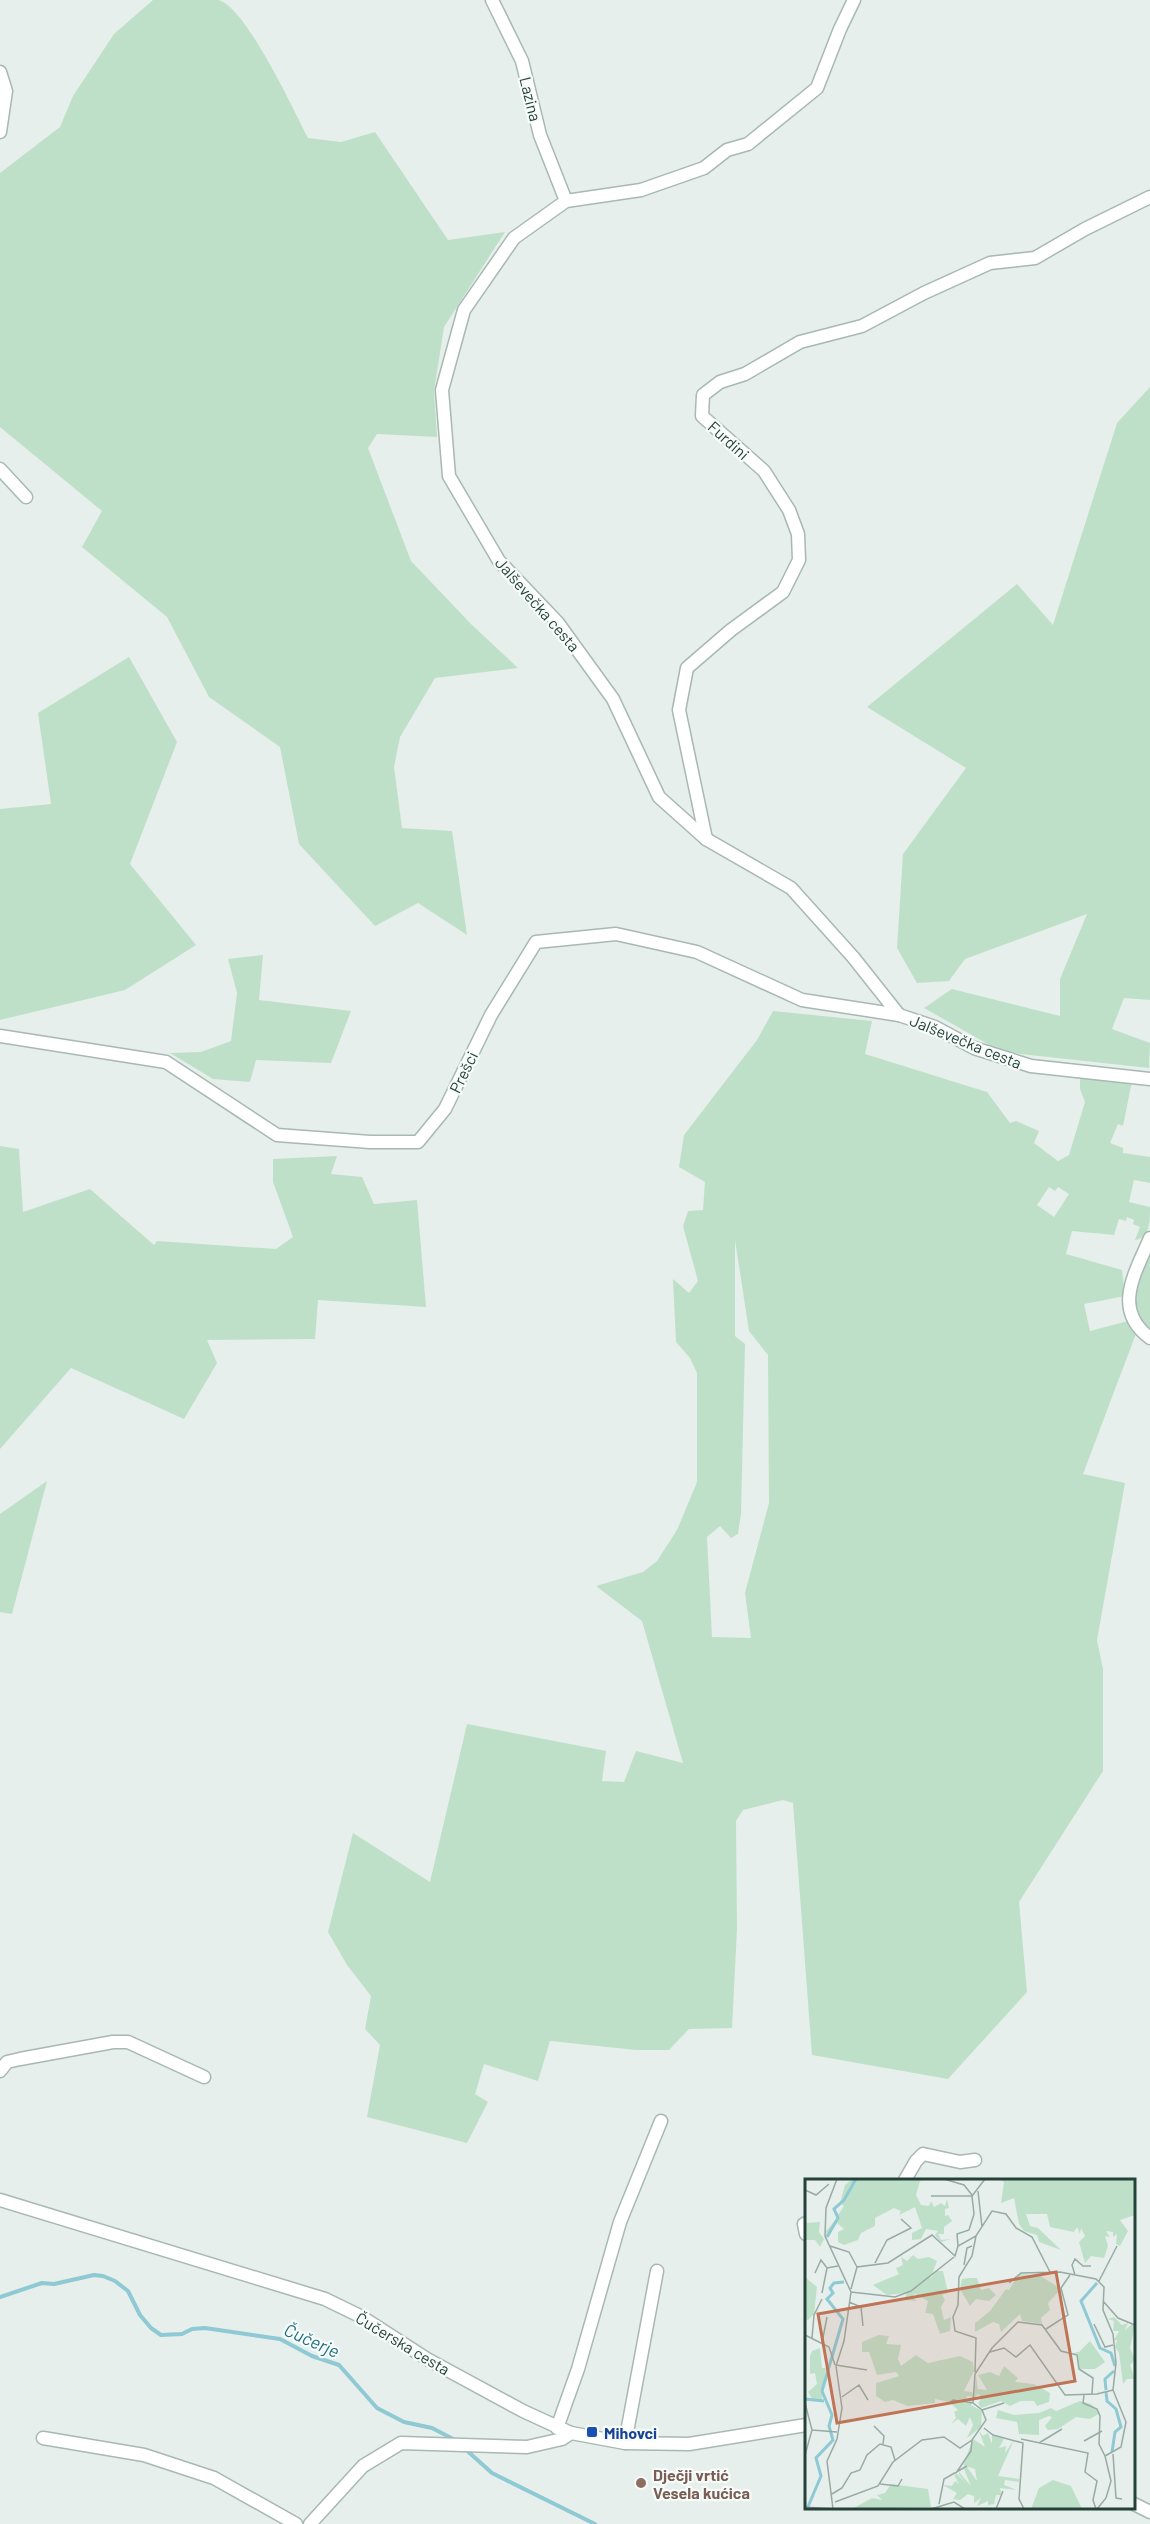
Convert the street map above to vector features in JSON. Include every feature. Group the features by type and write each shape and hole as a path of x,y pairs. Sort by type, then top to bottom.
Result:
{"street":[{"name":"Lazina","path":"492,0 522,61 540,135 566,201"},
{"name":"Jalševečka cesta","path":"854,0 840,29 818,88 748,144 727,150 704,168 640,190 566,201 514,238 464,310 442,390 449,476 499,561 558,623 613,699 659,796 706,839 791,888 853,957 899,1015 935,1028 974,1048 1031,1066 1150,1078"},
{"path":"0,72 6,91 0,132"},
{"name":"Furdini","path":"706,839 679,710 687,668 731,630 783,592 799,560 798,534 789,510 764,471 702,416 703,394 720,382 745,374 800,342 862,326 924,293 990,263 1035,258 1085,229 1150,197"},
{"path":"0,469 26,497"},
{"name":"Prešci","path":"0,1036 166,1062 278,1135 370,1142 418,1142 445,1109 491,1016 536,942 616,934 697,952 802,1000 899,1015"},
{"path":"1150,1238 1133,1275 1129,1300 1135,1322 1150,1338"},
{"path":"0,2070 7,2062 20,2059 113,2042 129,2042 204,2077"},
{"path":"557,2428 578,2369 620,2222 661,2121"},
{"path":"905,2179 915,2161 923,2154 960,2162 975,2160"},
{"name":"Čučerska cesta","path":"0,2200 326,2299 362,2317 427,2359 570,2433 625,2443 689,2444 805,2425"},
{"path":"625,2443 657,2271"},
{"path":"538,2445 543,2421"},
{"path":"310,2524 363,2466 401,2443 538,2445 562,2439 570,2433"},
{"path":"43,2438 144,2455 214,2478 297,2524"},
{"path":"1135,2504 1150,2512"}],"green space":[{"path":"153,0 218,0 229,6 255,39 308,138 341,142 375,132 448,240 505,232 444,327 434,391 437,437 377,434 368,448 411,561 471,624 518,668 435,678 400,737 394,767 402,828 452,831 467,935 418,903 375,926 299,844 280,747 209,697 167,617 82,547 102,511 0,427 0,173 60,127 73,96 114,34"},
{"path":"1150,387 1150,1000 1124,998 1112,1029 1150,1043 1149,1068 1002,1052 924,1008 952,989 1060,1016 1060,979 1087,914 965,959 949,981 917,983 897,948 903,854 966,768 867,707 1017,584 1053,625 1117,423"},
{"path":"129,657 177,742 130,864 196,945 125,990 0,1020 0,809 51,804 38,713"},
{"path":"263,955 259,1000 351,1011 331,1063 256,1060 250,1082 213,1079 170,1053 201,1052 231,1041 237,993 228,959"},
{"path":"773,1011 872,1021 865,1054 987,1092 1010,1123 1016,1121 1039,1131 1034,1143 1058,1161 1069,1155 1085,1102 1080,1089 1080,1077 1132,1081 1123,1126 1118,1124 1110,1143 1123,1148 1123,1153 1150,1157 1150,1183 1134,1180 1129,1202 1150,1207 1148,1228 1144,1236 1135,1240 1140,1227 1133,1224 1134,1220 1127,1217 1126,1221 1119,1219 1114,1235 1072,1231 1066,1254 1122,1270 1125,1296 1084,1304 1090,1331 1128,1321 1137,1331 1083,1474 1125,1483 1097,1640 1103,1669 1103,1771 1019,1902 1027,1992 948,2079 812,2055 793,1803 783,1800 743,1810 736,1821 737,1929 732,2028 689,2029 669,2050 636,2050 550,2041 538,2081 484,2064 475,2094 488,2102 467,2143 367,2117 380,2045 365,2029 371,1996 347,1965 328,1932 353,1833 430,1882 467,1724 606,1751 602,1781 624,1782 636,1751 683,1763 642,1621 596,1586 643,1572 657,1561 677,1530 697,1482 697,1373 690,1358 676,1342 673,1279 689,1293 698,1281 683,1226 688,1211 703,1210 705,1182 679,1167 684,1135 757,1040","holes":["1049,1187 1055,1191 1058,1187 1069,1194 1054,1217 1037,1205","735,1240 749,1331 768,1355 769,1503 745,1593 751,1638 712,1637 707,1537 720,1526 731,1538 738,1534 741,1514 745,1344 735,1336"]},
{"path":"0,1146 19,1149 23,1212 90,1189 154,1245 157,1241 276,1249 293,1237 273,1182 273,1159 337,1156 331,1174 362,1177 374,1204 417,1200 426,1307 318,1300 315,1339 207,1340 217,1363 184,1419 71,1368 0,1449"},
{"path":"1150,1250 1150,1336 1136,1314 1134,1294"},
{"path":"47,1481 12,1614 0,1612 0,1514"}],"waterway":[{"name":"Čučerje","path":"0,2297 42,2283 54,2284 94,2275 103,2276 115,2281 128,2291 140,2315 151,2328 161,2335 182,2334 192,2329 205,2328 280,2339 312,2356 339,2365 377,2408 404,2422 432,2428 459,2442"},
{"name":"Čučerje","path":"464,2448 492,2473 595,2524"}],"place":[{"name":"Mihovci","path":"592,2432"},
{"name":"Dječji vrtić Vesela kućica","path":"641,2483"}]}
